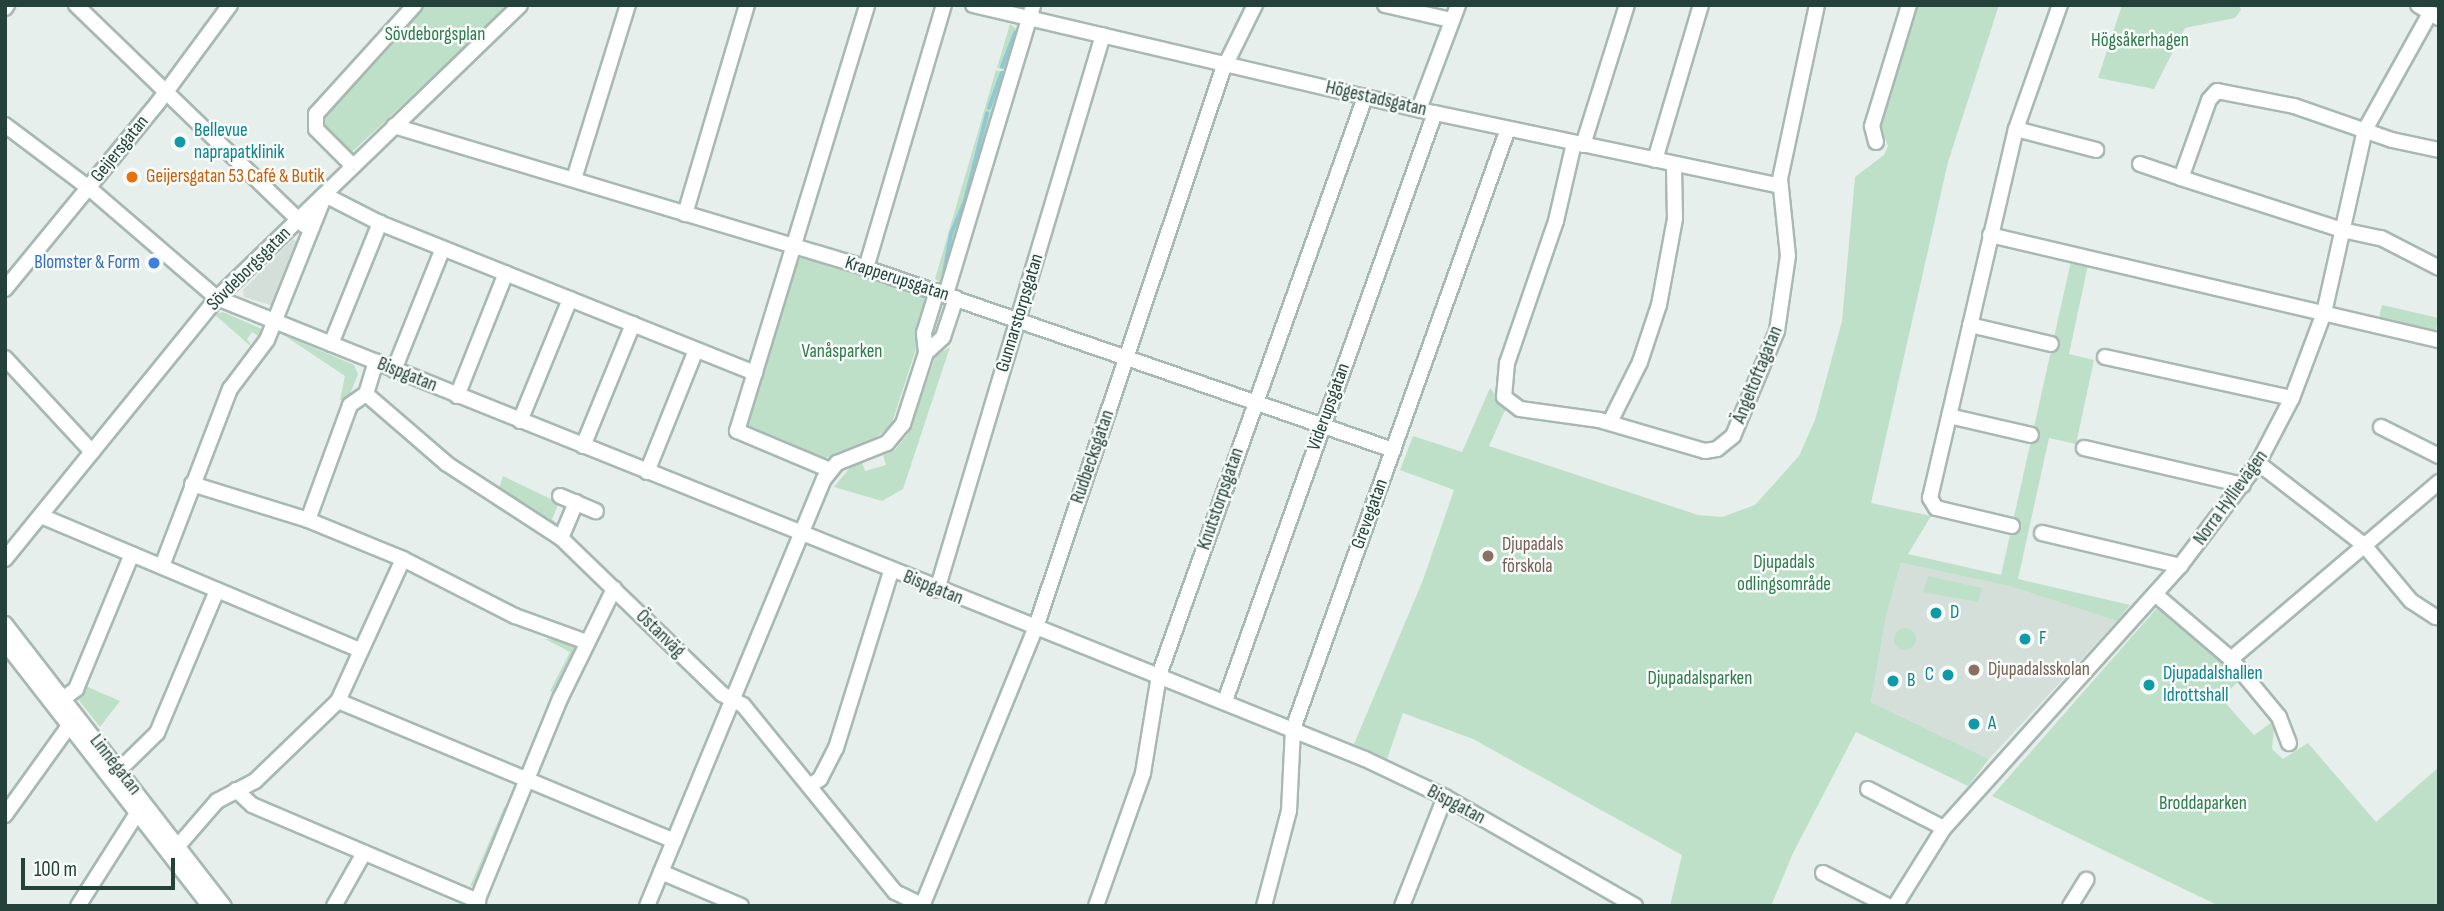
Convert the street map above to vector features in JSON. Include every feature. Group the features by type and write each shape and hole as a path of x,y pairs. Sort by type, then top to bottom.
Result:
{"street":[{"path":"76,5 310,230"},
{"name":"Geijersgatan","path":"5,289 166,92 230,5"},
{"path":"353,166 316,129 316,114 415,5"},
{"name":"Sövdeborgsgatan","path":"5,559 217,298 520,5"},
{"path":"574,179 628,5"},
{"path":"685,214 747,5"},
{"path":"830,470 737,431 867,5"},
{"path":"866,268 944,5"},
{"name":"Högestadsgatan","path":"973,5 1031,12 1103,35 1365,97 1780,186"},
{"name":"Rudbecksgatan","path":"922,905 1036,627 1226,62 1255,5"},
{"path":"1385,5 1451,20"},
{"path":"1419,109 1458,5"},
{"path":"1579,144 1627,5"},
{"path":"1655,160 1701,5"},
{"path":"1780,186 1817,5"},
{"path":"1876,142 1872,126 1909,5"},
{"path":"2012,526 1931,505 1969,325 2016,130 2060,5"},
{"path":"647,906 830,470 896,435 908,414 926,353 943,337 946,294 1031,12"},
{"name":"Norra Hyllievägen","path":"1895,906 1944,828 2180,566 2258,463 2292,398 2324,313 2365,130 2429,12"},
{"name":"Gunnarstorpsgatan","path":"937,590 1103,35"},
{"path":"2181,178 2209,100 2217,91 2294,106 2365,130 2439,150"},
{"name":"Knutstorpsgatan","path":"1096,906 1143,773 1159,675 1365,97"},
{"name":"Viderupsgatan","path":"1225,701 1435,113"},
{"path":"5,125 89,188 217,298"},
{"name":"Krapperupsgatan","path":"394,126 866,268 1019,318 1393,450"},
{"name":"Grevegatan","path":"1264,906 1289,811 1293,729 1508,129"},
{"path":"2016,130 2096,150"},
{"name":"Ängeltoftagatan","path":"1579,144 1502,387 1504,397 1520,409 1610,422 1705,451 1717,449 1733,436 1769,358 1783,304 1789,233 1780,186"},
{"path":"2140,164 2342,230 2381,238 2439,268"},
{"path":"1610,422 1640,362 1659,305 1675,219 1674,165"},
{"path":"162,566 230,388 267,340 325,194 380,222 755,373"},
{"path":"331,344 380,222"},
{"path":"1990,235 2439,340"},
{"path":"394,370 443,248"},
{"path":"457,396 506,273"},
{"name":"Bispgatan","path":"217,298 937,590 1293,729 1445,797 1635,906"},
{"path":"520,421 570,299"},
{"path":"583,446 633,324"},
{"path":"1969,325 2051,344"},
{"path":"647,472 696,350"},
{"path":"2105,357 2292,398"},
{"path":"5,358 92,452"},
{"path":"307,520 350,405 366,394 376,362"},
{"name":"Östanväg","path":"366,394 447,464 561,538 733,700 743,705 895,892 922,905"},
{"path":"1949,416 2031,435"},
{"path":"2381,427 2439,456"},
{"path":"2084,447 2243,485"},
{"path":"2258,463 2364,545 2411,601 2436,617"},
{"path":"2231,659 2439,482"},
{"path":"192,484 307,520 403,559 515,616 587,642"},
{"path":"560,496 596,511"},
{"path":"561,538 576,502"},
{"path":"41,516 359,650"},
{"path":"2042,533 2180,566"},
{"path":"59,702 76,689 132,554"},
{"path":"178,846 218,801 255,781 338,701 359,650 403,559"},
{"path":"809,786 820,779 836,748 891,571"},
{"path":"236,790 251,805 477,903 587,642 614,589"},
{"path":"115,774 158,733 217,590"},
{"path":"2155,594 2231,659 2279,717 2289,743"},
{"name":"Linnégatan","path":"5,624 59,702 141,808 211,906"},
{"name":"Linnégatan","path":"5,643 59,702 69,726 115,774"},
{"path":"338,701 674,841"},
{"path":"6,813 69,726"},
{"path":"1868,789 1944,828"},
{"path":"1402,906 1445,797"},
{"path":"78,906 141,808"},
{"name":"Linnégatan","path":"141,808 178,846 224,906"},
{"path":"334,906 364,853"},
{"path":"661,872 741,906"},
{"path":"1823,873 1888,906"},
{"path":"2070,906 2086,880"}],"shaded area":[{"path":"293,239 299,244 274,306 244,297 243,290"},
{"name":"Djupadalsskolan","path":"1901,563 2009,586 2117,621 1989,759 1871,702 1886,617"}],"green space":[{"name":"Sövdeborgsplan","path":"422,5 509,5 351,153 321,124 321,115"},
{"name":"Djupadalsparken","path":"1916,5 1999,5 1948,162 1871,503 1931,516 1908,554 2001,575 2071,261 2088,265 2069,354 2094,360 2076,444 2049,438 2018,579 2130,605 2117,621 2009,586 1901,563 1886,617 1871,702 1989,759 1968,786 1856,732 1793,853 1771,906 1670,906 1682,855 1473,739 1403,713 1387,759 1354,744 1423,580 1454,490 1400,470 1413,436 1462,452 1490,388 1506,408 1489,446 1698,515 1722,517 1755,505 1799,456 1815,420 1842,321 1855,177 1884,155 1888,146 1878,121"},
{"name":"Högsåkerhagen","path":"2122,5 2239,5 2241,10 2235,18 2185,28 2154,89 2098,78"},
{"path":"1010,24 1018,30 1007,70 997,68"},
{"path":"996,70 1006,73 940,282 935,279"},
{"name":"Vanåsparken","path":"802,257 925,296 915,352 891,426 875,438 823,459 746,428 795,262"},
{"path":"2382,305 2439,318 2435,334 2378,321"},
{"path":"223,312 262,329 261,338 252,332 247,339 254,349 214,314"},
{"path":"282,334 354,365 358,374 348,400 340,400 345,376"},
{"path":"950,347 903,489 882,501 834,487 852,465 862,462 865,471 886,465 883,455 895,450 908,434 936,355"},
{"path":"503,476 559,503 552,519 559,525 499,488"},
{"path":"1928,576 1982,588 1978,602 1923,592"},
{"name":"Broddaparken","path":"2157,608 2212,650 2239,681 2221,698 2254,735 2275,720 2272,749 2283,759 2308,743 2376,822 2439,767 2439,906 2219,906 1992,796"},
{"path":"1905,628 1915,635 1916,639 1909,649 1905,650 1895,643 1894,639 1901,629"},
{"path":"545,639 565,640 577,649 556,694 550,691 570,652"},
{"path":"83,685 120,701 100,727 77,698"},
{"path":"504,807 509,809 479,882 470,887"}],"waterway":[{"path":"1002,67 1015,33"},
{"path":"989,108 1002,73"},
{"path":"943,279 951,234 965,201 987,114"}],"place":[{"name":"Bellevue naprapatklinik","path":"180,142"},
{"name":"Geijersgatan 53 Café & Butik","path":"132,177"},
{"name":"Blomster & Form","path":"154,263"},
{"name":"Djupadals förskola","path":"1488,556"},
{"name":"D","path":"1936,613"},
{"name":"F","path":"2025,639"},
{"name":"Djupadalsskolan","path":"1974,670"},
{"name":"C","path":"1948,675"},
{"name":"B","path":"1893,681"},
{"name":"Djupadalshallen Idrottshall","path":"2149,685"},
{"name":"A","path":"1974,724"}],"park label":[{"name":"Djupadals odlingsområde","path":"1784,574"}]}
